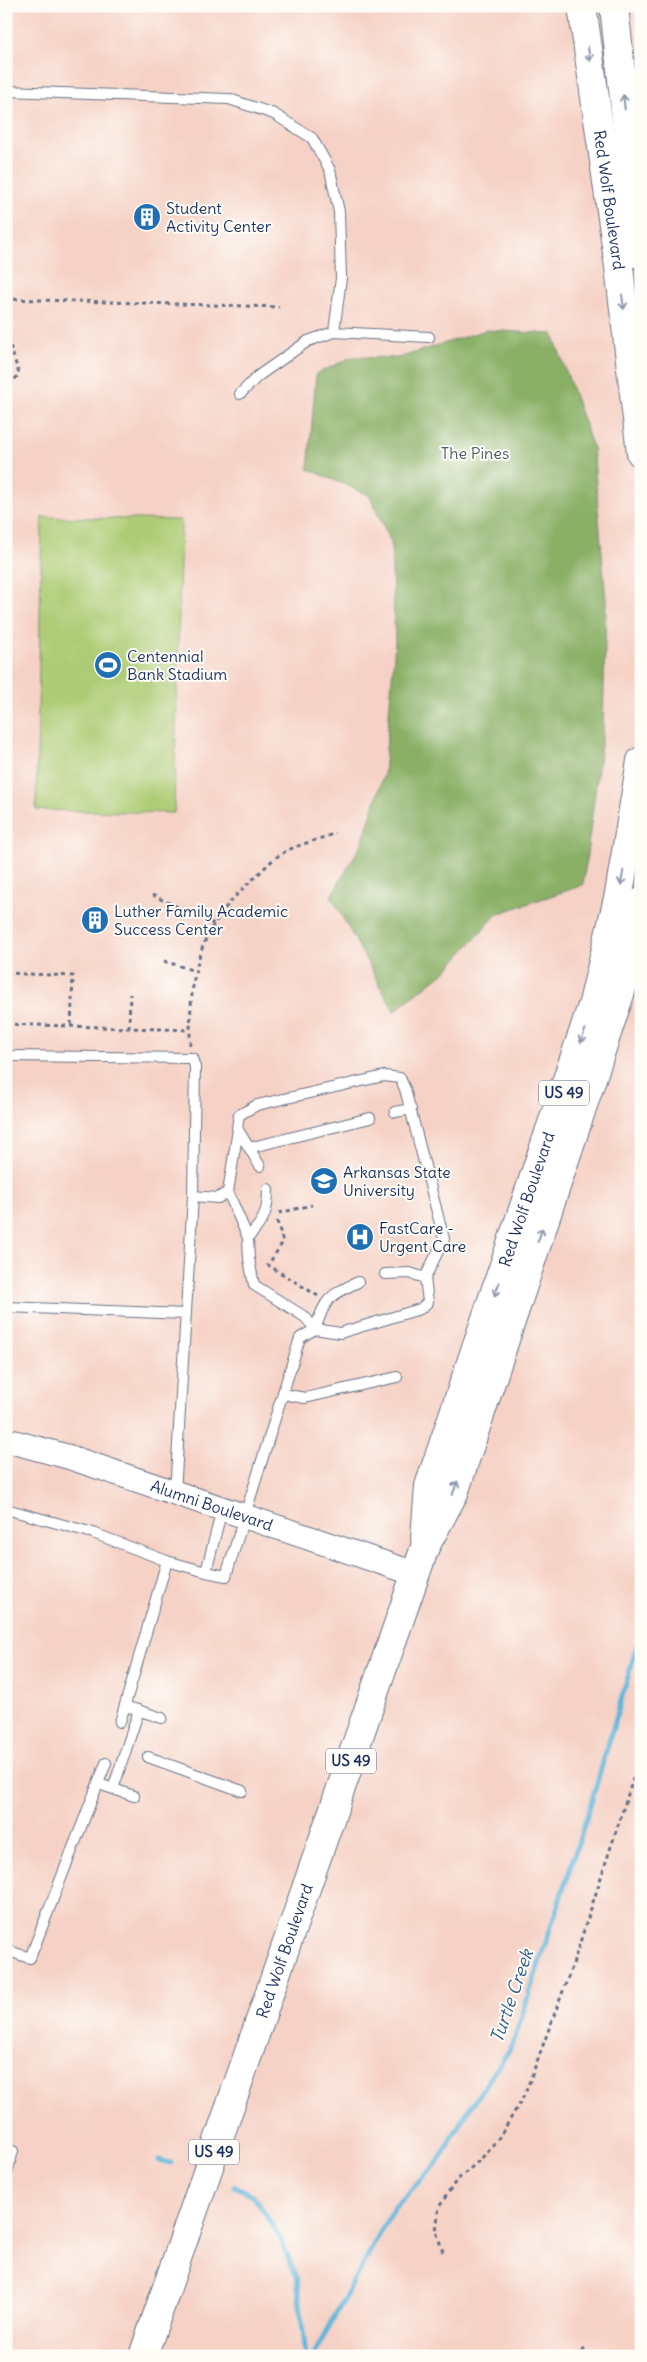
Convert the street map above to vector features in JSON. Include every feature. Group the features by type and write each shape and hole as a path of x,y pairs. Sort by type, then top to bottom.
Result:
{"highway":[{"name":"Red Wolf Boulevard","path":"582,6 620,267 641,453"},
{"name":"Red Wolf Boulevard","path":"614,6 641,255"},
{"name":"Red Wolf Boulevard","path":"425,1547 429,1486 593,1003 620,894 641,761"},
{"name":"Red Wolf Boulevard","path":"143,2356 425,1547 454,1494 628,970 641,902"}],"street":[{"name":"Alumni Boulevard","path":"6,1440 69,1457 416,1574"}],"lane":[{"path":"6,90 228,99 274,114 312,138 330,170 339,212 341,278 334,332"},
{"path":"240,394 258,376 308,341 334,332 429,337"},
{"path":"6,1056 190,1058 195,1067 193,1196 175,1493"},
{"path":"384,1076 400,1078 444,1238 425,1278 428,1302 420,1309 340,1333 315,1329 304,1317 254,1285 249,1259 248,1238 228,1192 238,1129 238,1116 257,1105 384,1076"},
{"path":"395,1112 410,1109"},
{"path":"249,1148 370,1118"},
{"path":"238,1129 260,1166"},
{"path":"248,1238 260,1224 268,1209 268,1189"},
{"path":"193,1196 218,1198 228,1192"},
{"path":"385,1274 410,1273 425,1278"},
{"path":"6,1508 94,1533 167,1560 226,1576 300,1338 315,1329 324,1303 339,1291 358,1282"},
{"path":"6,1308 186,1314"},
{"path":"283,1394 305,1398 397,1377"},
{"path":"206,1572 222,1509"},
{"path":"120,1722 167,1560"},
{"path":"125,1706 162,1718"},
{"path":"114,1789 139,1710"},
{"path":"148,1757 242,1791"},
{"path":"6,1950 30,1958 106,1763"},
{"path":"99,1784 134,1796"},
{"path":"6,2149 13,2151 6,2176"}],"path":[{"path":"6,300 279,307"},
{"path":"6,340 9,342 19,374 6,390"},
{"path":"190,1058 191,999 195,971 197,960 214,924 233,897 282,853 335,833"},
{"path":"152,895 214,924"},
{"path":"164,961 195,971"},
{"path":"6,973 74,976 71,1026"},
{"path":"129,1028 130,994"},
{"path":"6,1024 190,1030"},
{"path":"312,1205 276,1214 283,1242 268,1265 327,1301"},
{"path":"443,2252 436,2231 439,2207 456,2181 481,2159 501,2135 525,2094 579,1945 641,1754"},
{"path":"576,2356 585,2349"}],"shaded area":[{"name":"Arkansas State University","path":"6,6 641,6 641,2356 6,2356"}],"green space":[{"name":"The Pines","path":"486,330 553,334 593,448 606,601 603,730 583,885 497,914 447,970 394,1011 331,896 362,843 384,774 395,643 391,542 369,495 308,469 316,374 352,357 398,358"},
{"name":"Centennial Bank Stadium","path":"42,517 181,520 174,813 36,810"}],"waterway":[{"name":"Turtle Creek","path":"313,2356 393,2209 439,2161 462,2120 512,2046 589,1810 641,1632"},
{"path":"159,2160 171,2163"},
{"path":"234,2186 253,2195 280,2237 297,2279 306,2356"}],"place":[{"name":"Student Activity Center","path":"147,217"},
{"name":"Centennial Bank Stadium","path":"108,665"},
{"name":"Luther Family Academic Success Center","path":"95,920"},
{"name":"Arkansas State University","path":"324,1181"},
{"name":"FastCare - Urgent Care","path":"360,1237"}]}
